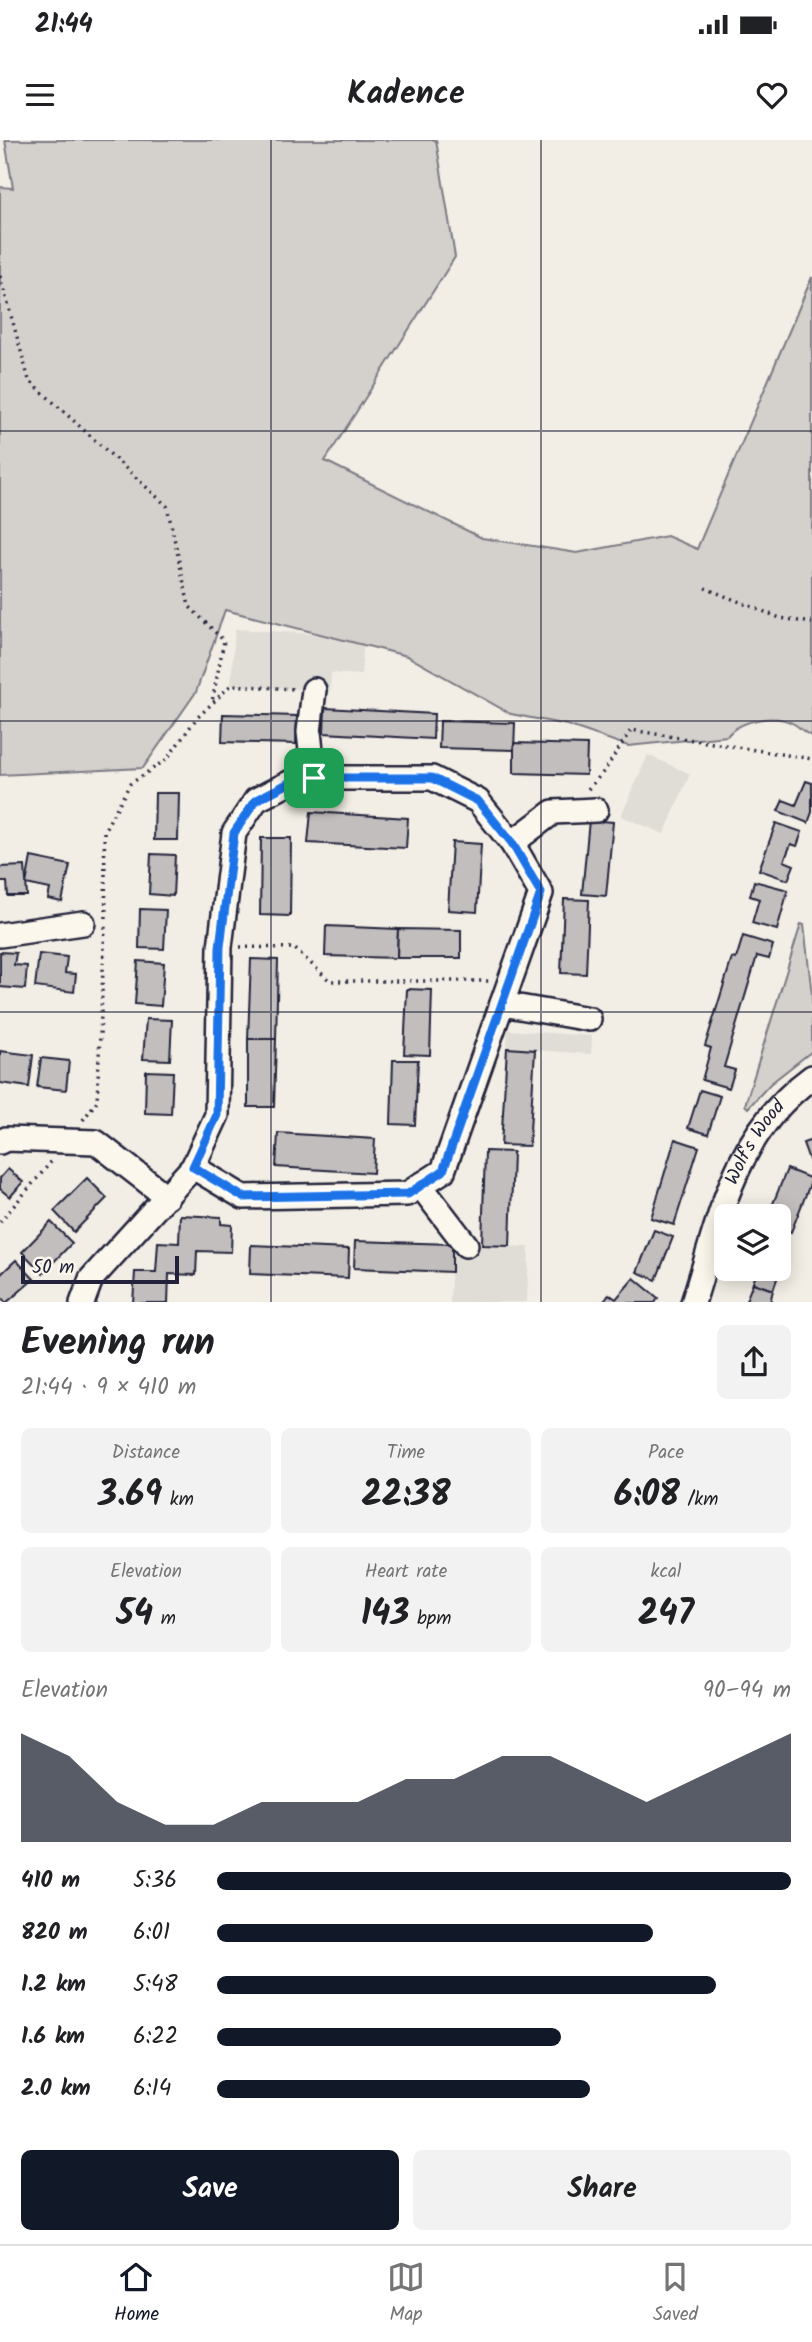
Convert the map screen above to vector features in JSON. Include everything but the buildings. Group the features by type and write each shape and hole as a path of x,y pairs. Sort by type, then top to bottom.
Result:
{"street":[{"path":"314,690 309,732 314,778"},
{"path":"82,1302 91,1279 193,1167 217,1115 220,947 234,833 256,800 299,778 432,778 478,801 512,843 541,893 443,1171 408,1194 243,1197 193,1167"},
{"path":"512,843 554,812 591,800"},
{"path":"0,935 82,923"},
{"path":"502,1004 589,1019"},
{"name":"Wolf's Wood","path":"693,1302 737,1168 751,1140 790,1093 812,1077"},
{"path":"2,1137 96,1142 167,1197"},
{"path":"420,1185 466,1245"}],"path":[{"path":"0,276 29,380 167,506 190,606 224,641 211,704"},
{"path":"705,588 780,618 812,623"},
{"path":"0,1222 68,1141 97,1101 107,897 104,831 130,784 167,759 211,704 231,685 314,690"},
{"path":"591,800 631,730 812,759"},
{"path":"220,947 294,948 330,981 510,981"}],"shaded area":[{"path":"5,140 436,140 455,257 325,461 482,538 577,553 667,536 697,549 812,277 812,736 794,724 768,719 749,722 727,736 628,746 567,725 511,714 407,656 225,610 196,692 143,768 0,775 0,187 13,188"},
{"path":"235,629 364,637 361,675 331,673 330,691 231,685"},
{"path":"648,755 690,774 664,834 621,816"},
{"path":"801,924 804,925 812,995 812,1051 770,1084 748,1108 745,1105"},
{"path":"508,1030 592,1036 591,1054 507,1048"},
{"path":"452,1244 529,1247 527,1302 450,1302"}],"route":[{"path":"299,778 314,778 432,778 478,801 512,843 541,893 443,1171 408,1194 243,1197 193,1167 217,1115 220,947 234,833 256,800 299,778"}]}
